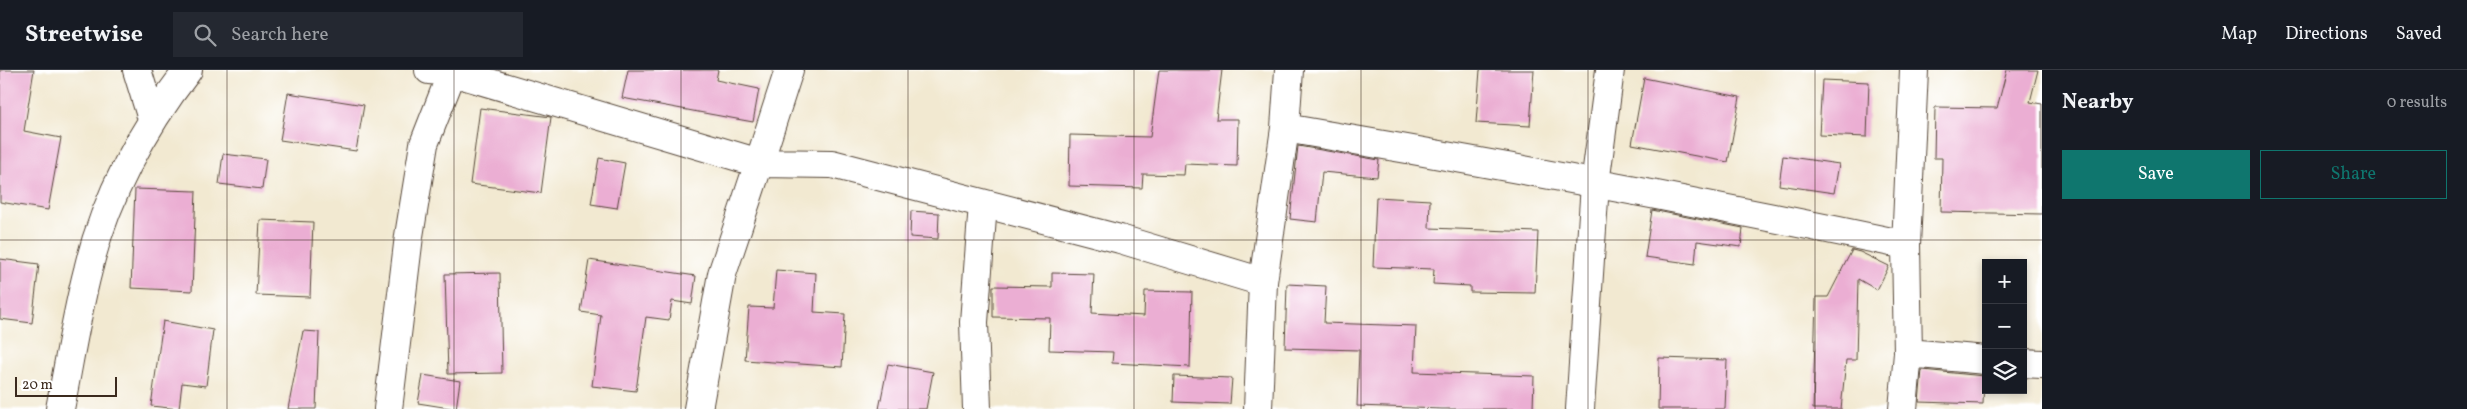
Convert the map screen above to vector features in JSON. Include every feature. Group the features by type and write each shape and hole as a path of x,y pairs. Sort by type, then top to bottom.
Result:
{"street":[{"path":"137,70 152,119"},
{"path":"60,409 88,269 110,202 152,119 188,70"},
{"path":"698,409 722,274 789,70"},
{"path":"1258,409 1263,282 1285,128 1289,70"},
{"path":"1580,409 1595,184 1610,70"},
{"path":"1903,409 1908,354 1906,245 1914,70"},
{"path":"388,409 409,236 424,144 445,71 759,163 832,164 1120,239 1263,282"},
{"path":"1285,128 1426,152 1763,215 1906,245"},
{"path":"977,409 974,322 983,204"},
{"path":"1908,354 1982,360"},
{"path":"2027,363 2042,364"}],"building":[{"path":"0,70 34,70 24,131 61,138 48,210 0,202"},
{"path":"628,70 718,70 716,80 759,89 753,122 622,98"},
{"path":"1159,70 1222,70 1216,119 1238,119 1237,166 1185,164 1184,175 1143,174 1142,188 1069,186 1070,135 1150,137"},
{"path":"1480,70 1534,70 1530,126 1476,123"},
{"path":"2007,70 2038,70 2030,102 2042,104 2042,214 1941,212 1942,158 1934,158 1935,107 1997,108"},
{"path":"1644,78 1740,97 1728,162 1632,144"},
{"path":"1822,80 1869,82 1867,137 1819,135"},
{"path":"288,93 364,105 356,151 280,140"},
{"path":"480,108 551,117 541,193 470,184"},
{"path":"1298,146 1379,160 1377,177 1322,172 1317,222 1290,219"},
{"path":"223,154 266,159 262,189 219,184"},
{"path":"1783,156 1839,164 1834,193 1779,185"},
{"path":"599,158 625,163 617,208 591,204"},
{"path":"135,189 196,191 192,291 131,288"},
{"path":"1376,197 1430,200 1429,228 1538,232 1535,293 1470,292 1470,286 1433,284 1434,269 1373,267"},
{"path":"1652,210 1743,228 1741,247 1697,241 1695,264 1645,257"},
{"path":"911,211 939,213 938,239 910,237"},
{"path":"260,220 313,222 310,297 256,295"},
{"path":"1852,250 1889,266 1877,290 1858,279 1856,360 1846,360 1841,409 1813,409 1816,297 1828,297"},
{"path":"0,259 39,264 32,323 0,319"},
{"path":"589,260 696,276 692,304 672,301 669,320 646,317 636,391 592,386 601,315 581,312"},
{"path":"776,270 816,273 814,312 845,314 842,367 745,360 749,307 773,308"},
{"path":"500,273 502,373 448,374 445,274"},
{"path":"1052,273 1094,274 1092,313 1144,316 1145,291 1192,292 1190,367 1112,363 1113,352 1049,350 1050,318 993,317 993,286 1052,287"},
{"path":"1287,284 1326,286 1324,323 1416,326 1414,372 1534,376 1533,409 1442,409 1357,406 1359,350 1285,348"},
{"path":"163,321 213,330 206,386 182,383 179,409 151,406"},
{"path":"303,331 319,332 316,409 288,409"},
{"path":"1659,358 1727,360 1725,409 1658,409"},
{"path":"888,364 933,372 926,409 879,409"},
{"path":"1922,370 1982,376 1983,404 1919,402"},
{"path":"423,375 460,381 456,409 418,403"},
{"path":"1174,376 1232,378 1230,404 1173,402"}]}
